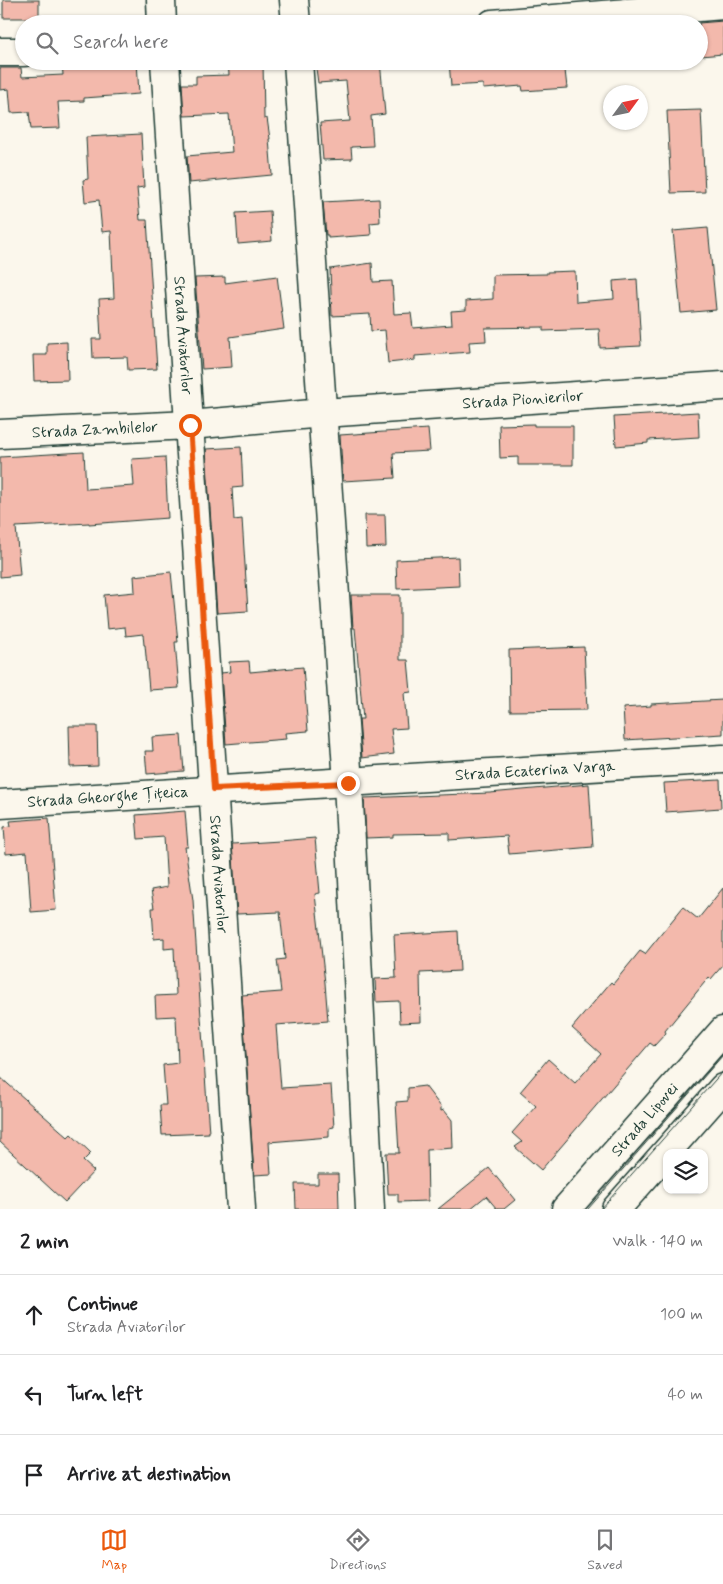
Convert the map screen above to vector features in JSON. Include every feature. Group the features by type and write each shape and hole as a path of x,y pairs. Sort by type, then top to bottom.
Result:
{"street":[{"path":"161,0 162,15"},
{"path":"294,0 295,15"},
{"path":"601,15 723,5"},
{"path":"0,52 15,52"},
{"name":"Strada Aviatorilor","path":"166,70 241,1209"},
{"path":"299,70 348,783 370,1209"},
{"name":"Strada Pionierilor","path":"190,425 323,413 723,386"},
{"name":"Strada Zambilelor","path":"0,434 190,425"},
{"name":"Strada Ecaterina Varga","path":"214,789 348,783 723,759"},
{"name":"Strada Gheorghe Țițeica","path":"0,804 214,789"},
{"name":"Strada Lipovei","path":"566,1209 723,1031"},
{"path":"616,1209 723,1088"}],"building":[{"path":"3,0 39,0 39,15 15,15 15,18 3,18"},
{"path":"723,21 723,54 708,55 708,22"},
{"path":"0,68 21,70 22,77 63,75 63,70 138,70 139,94 84,98 84,101 58,102 60,128 31,129 29,112 11,113 9,89 0,90"},
{"path":"229,70 263,70 264,119 267,118 272,175 189,183 187,156 232,152 229,114 184,116 182,84 196,84 196,76 229,75"},
{"path":"316,70 381,70 385,114 371,116 373,146 351,147 352,159 323,160 320,123 350,121 346,81 318,83"},
{"path":"450,70 565,70 567,88 523,91 522,86 483,89 483,84 451,86"},
{"path":"701,110 705,192 671,193 667,111"},
{"path":"141,134 144,187 137,188 140,220 147,220 157,369 128,370 127,357 93,358 92,339 101,339 99,299 114,298 111,231 102,232 99,200 85,202 83,180 88,179 86,137"},
{"path":"379,199 380,222 370,223 371,235 328,238 328,235 326,235 323,202"},
{"path":"270,211 272,241 238,244 236,213"},
{"path":"708,228 716,310 681,313 673,231"},
{"path":"372,263 373,282 392,281 394,314 411,313 413,328 452,325 451,311 466,310 466,301 493,299 493,275 547,274 547,272 575,271 576,302 614,299 613,281 637,279 641,346 600,348 599,329 543,331 543,327 485,328 486,341 469,342 470,352 415,356 415,360 388,363 385,330 371,331 370,314 332,316 330,269"},
{"path":"277,276 284,329 230,337 232,367 202,369 195,278 225,277 225,283"},
{"path":"67,342 68,380 34,381 33,355 47,355 47,343"},
{"path":"698,412 699,437 648,440 648,443 616,446 614,417"},
{"path":"534,424 534,426 573,426 573,465 518,465 518,457 500,458 499,425"},
{"path":"428,429 430,451 393,453 395,478 343,481 340,435"},
{"path":"241,447 243,487 232,488 234,520 242,519 248,611 217,613 206,449"},
{"path":"84,452 86,489 134,486 132,459 165,457 168,518 16,527 20,575 0,577 0,457"},
{"path":"365,515 385,515 386,547 366,548"},
{"path":"458,557 459,586 397,589 396,560"},
{"path":"171,572 178,642 175,642 179,688 149,690 143,634 126,636 125,627 107,629 104,595 135,592 134,576"},
{"path":"351,595 400,595 400,660 408,660 411,692 404,693 407,728 391,729 394,754 362,758 359,719 363,719"},
{"path":"584,647 587,710 510,711 509,650"},
{"path":"249,661 250,672 303,667 308,731 285,733 286,739 226,744 221,673 230,672 229,662"},
{"path":"723,700 723,734 625,740 623,708 651,706 651,704"},
{"path":"69,726 97,726 98,766 70,767"},
{"path":"181,735 184,771 147,774 145,751 153,751 152,737"},
{"path":"720,780 721,808 666,812 664,783"},
{"path":"589,784 593,847 509,854 507,836 449,840 449,833 393,834 393,837 366,838 364,798 490,793"},
{"path":"185,811 188,847 185,847 193,900 209,1133 162,1135 160,1105 166,1105 163,1065 178,1063 176,1016 156,1017 155,996 176,995 174,948 164,949 164,938 154,939 152,908 154,908 151,890 167,887 164,837 138,839 136,815"},
{"path":"49,818 56,910 31,912 27,852 6,854 4,827 11,826 10,821"},
{"path":"315,838 320,893 315,894 328,1021 276,1025 281,1088 331,1085 334,1127 329,1128 329,1137 269,1142 271,1174 254,1175 242,995 281,992 277,960 285,959 280,912 237,914 232,844"},
{"path":"723,888 723,965 711,979 709,977 654,1046 650,1043 541,1170 515,1147 522,1142 512,1133 536,1106 520,1092 548,1059 575,1083 601,1054 572,1028 611,982 613,984 640,951 645,954 683,907 698,919"},
{"path":"458,931 460,971 420,973 421,1022 400,1023 399,1001 376,1002 375,979 396,978 394,935"},
{"path":"0,1077 68,1137 71,1134 91,1153 83,1161 94,1171 65,1202 0,1142"},
{"path":"425,1086 441,1107 441,1111 444,1110 452,1120 453,1148 427,1150 428,1201 398,1202 398,1194 388,1194 386,1153 399,1153 396,1102 408,1101 408,1088"},
{"path":"489,1168 515,1200 504,1209 497,1209 486,1196 470,1209 438,1209"},
{"path":"318,1174 338,1174 339,1209 296,1209 295,1184 318,1184"}],"tram line":[{"path":"588,1209 723,1055"},
{"path":"601,1209 723,1071"}],"route":[{"path":"190,425 214,789 348,783"}]}
